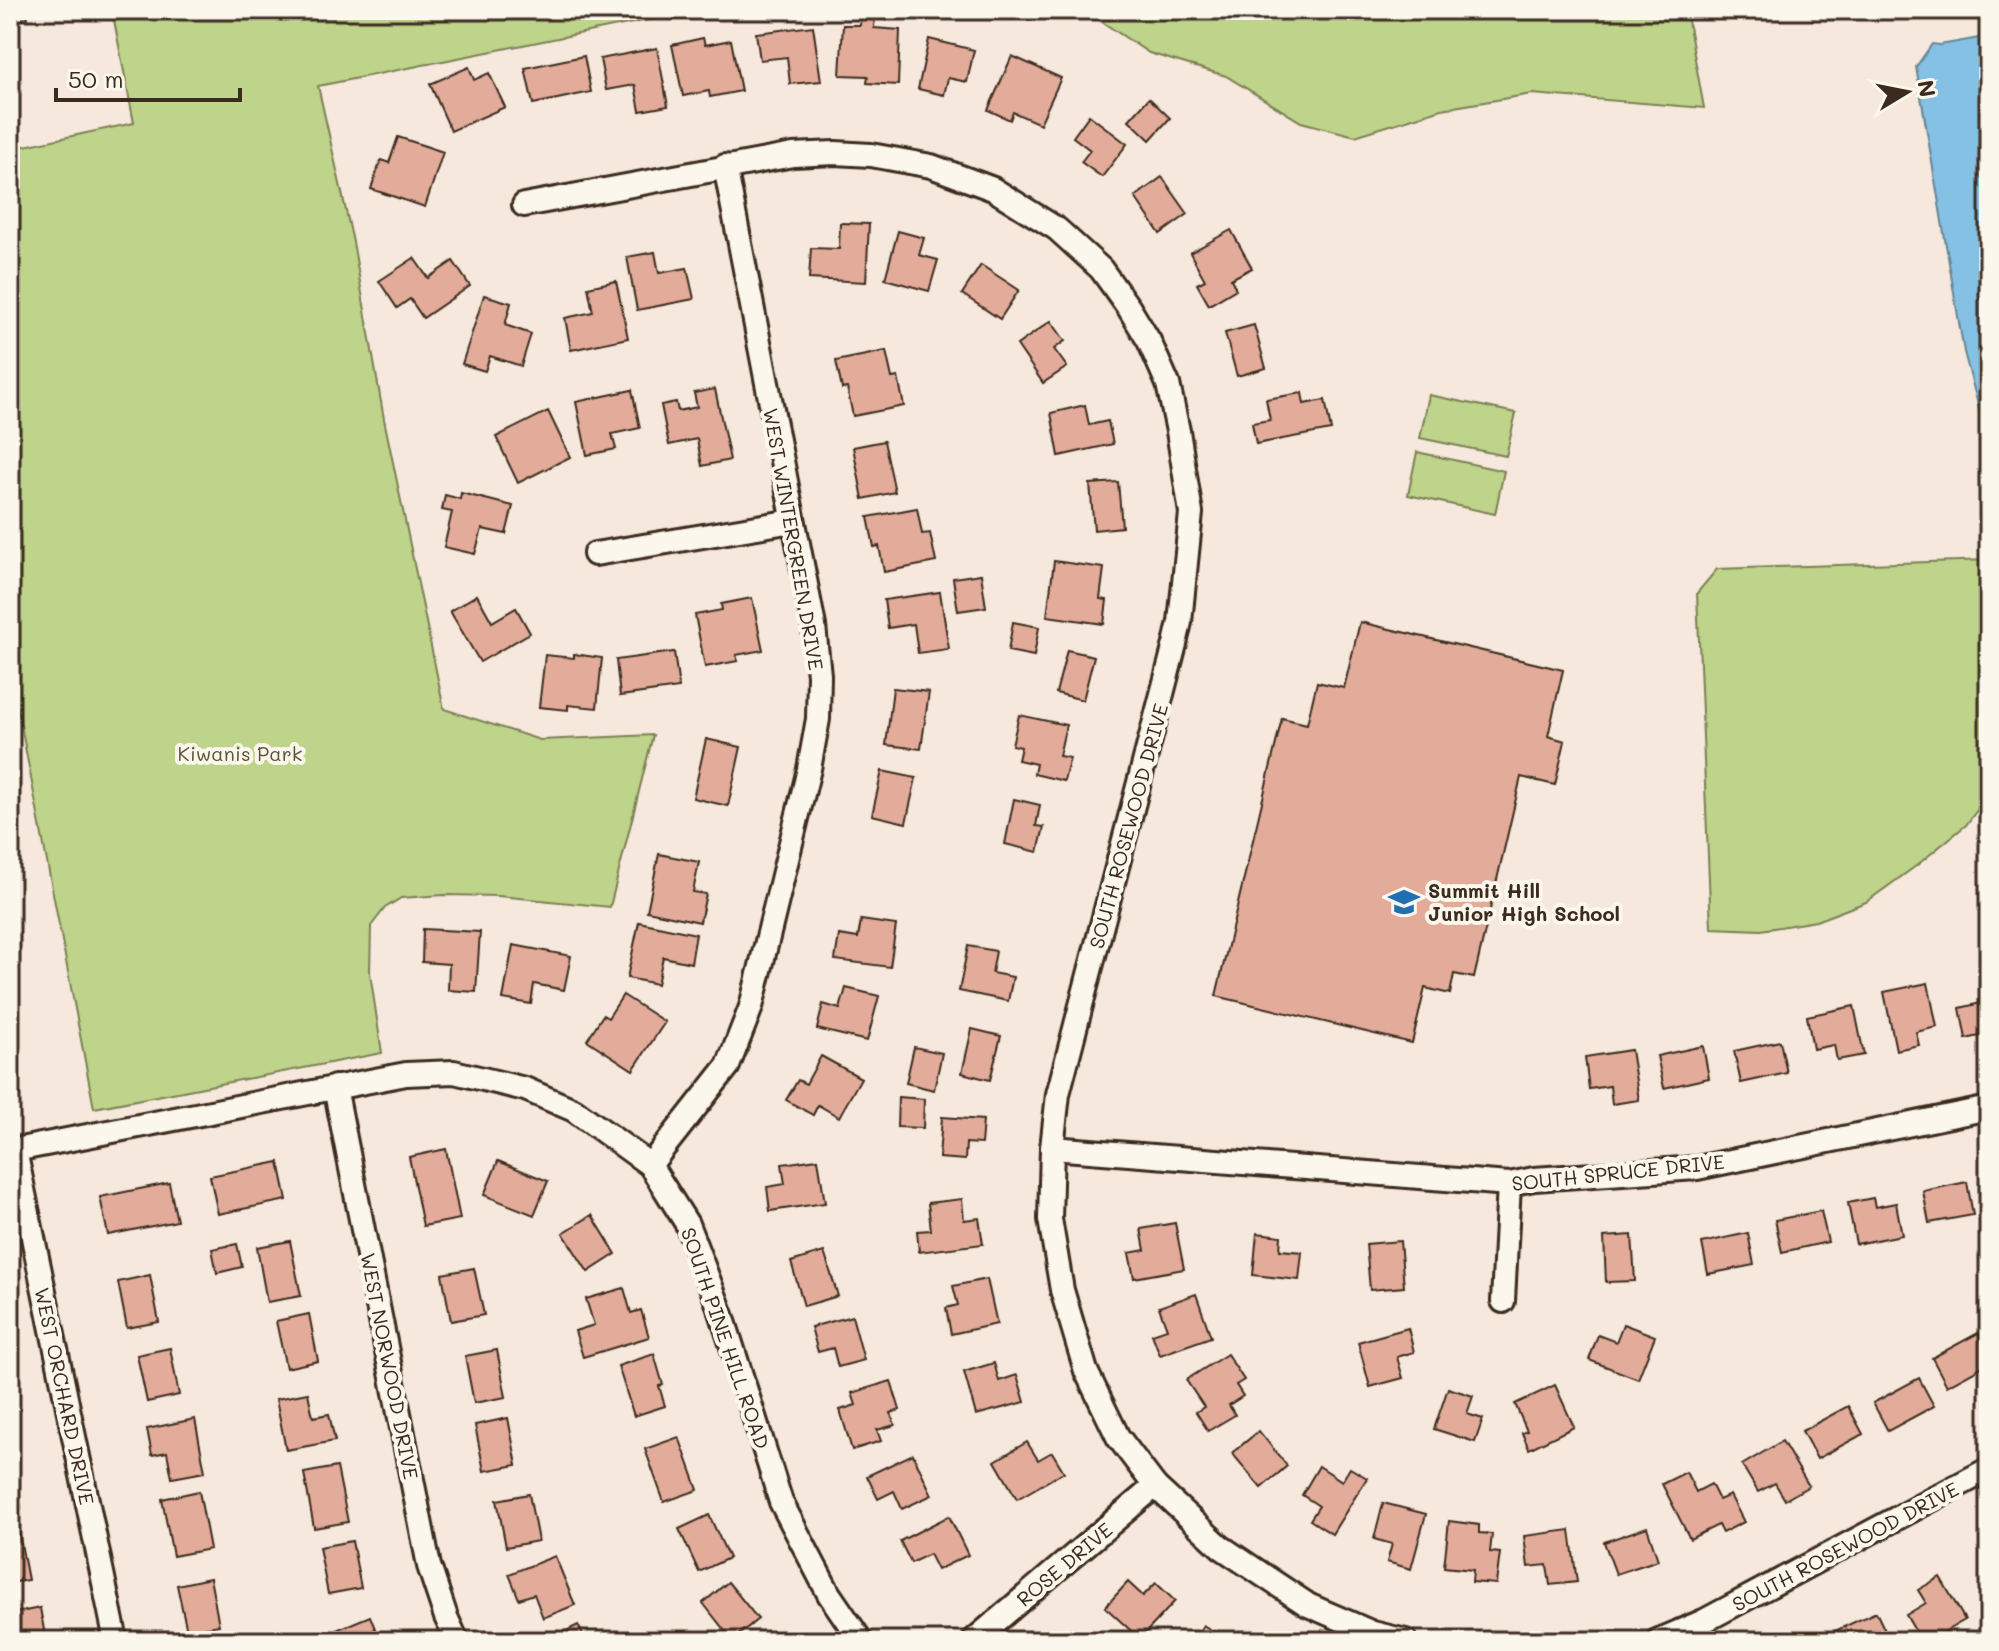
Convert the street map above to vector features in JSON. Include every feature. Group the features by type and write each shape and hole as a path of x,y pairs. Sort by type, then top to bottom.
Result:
{"street":[{"name":"SOUTH ROSEWOOD DRIVE","path":"524,205 793,155 871,155 931,166 993,189 1057,229 1101,269 1129,308 1149,341 1168,384 1191,513 1180,622 1058,1094 1052,1148 1050,1219 1062,1290 1086,1371 1118,1437 1155,1486 1221,1547 1308,1605 1373,1633 1406,1641"},
{"name":"WEST WINTERGREEN DRIVE","path":"650,1165 728,1066 751,1007 809,769 818,719 819,675 814,626 725,166"},
{"path":"595,554 793,521"},
{"name":"SOUTH PINE HILL ROAD","path":"12,1151 406,1074 454,1072 525,1089 574,1110 650,1165 687,1224 722,1315 781,1502 829,1594 861,1641"},
{"name":"WEST NORWOOD DRIVE","path":"335,1087 429,1566 457,1641"},
{"name":"SOUTH SPRUCE DRIVE","path":"1052,1148 1509,1184 1534,1179 1697,1168 1989,1108"},
{"name":"WEST ORCHARD DRIVE","path":"12,1151 116,1641"},
{"path":"1503,1301 1509,1184"},
{"name":"SOUTH ROSEWOOD DRIVE","path":"1657,1641 1768,1588 1989,1469"},
{"name":"ROSE DRIVE","path":"973,1641 1155,1486"}],"green space":[{"name":"Kiwanis Park","path":"112,10 698,10 318,86 353,242 384,419 444,709 540,740 653,735 610,907 498,896 401,898 385,908 371,926 370,973 382,1053 94,1108 10,668 10,149 134,123"},
{"path":"1084,10 1686,10 1704,108 1532,94 1442,109 1355,136 1301,122 1226,76 1149,53"},
{"path":"1429,395 1516,413 1506,456 1420,438"},
{"path":"1417,452 1504,471 1495,514 1408,495"},
{"path":"1989,560 1989,794 1966,825 1866,902 1816,921 1761,930 1711,928 1697,593 1717,569"}],"water":[{"path":"1989,38 1989,434 1985,431 1964,352 1916,67 1932,44"}],"building":[{"path":"10,10 26,10 28,18 10,22"},
{"path":"861,10 875,10 874,28 900,30 898,85 867,83 868,76 840,75 843,25 860,25"},
{"path":"813,26 821,81 790,84 787,57 760,60 756,33"},
{"path":"703,38 705,45 731,40 741,91 710,97 709,91 683,96 672,45"},
{"path":"929,39 974,50 967,82 948,78 944,95 918,89"},
{"path":"657,48 668,106 640,111 635,85 606,90 600,59"},
{"path":"584,56 591,92 533,104 525,68"},
{"path":"1012,56 1061,78 1040,124 1013,112 1010,120 988,110"},
{"path":"469,67 474,80 489,73 505,107 451,131 430,84"},
{"path":"1149,98 1170,118 1150,140 1129,120"},
{"path":"1089,115 1127,144 1102,177 1081,162 1090,150 1073,137"},
{"path":"398,137 443,152 425,207 371,189 381,160 389,163"},
{"path":"1162,177 1188,214 1160,234 1135,197"},
{"path":"840,223 869,224 866,282 809,279 811,248 839,249"},
{"path":"1231,230 1252,268 1231,279 1236,289 1209,305 1197,284 1205,280 1190,253"},
{"path":"898,231 924,238 919,255 938,260 929,291 885,279"},
{"path":"655,252 659,273 687,268 694,299 637,310 627,257"},
{"path":"414,258 428,278 453,261 470,286 423,318 410,299 397,308 379,281"},
{"path":"981,265 1019,290 1000,319 962,294"},
{"path":"616,281 628,338 571,350 565,318 593,312 588,287"},
{"path":"484,295 511,303 505,325 531,334 521,366 490,356 485,371 462,364"},
{"path":"1051,321 1065,341 1054,349 1067,367 1043,383 1017,345"},
{"path":"1254,325 1266,368 1237,376 1225,333"},
{"path":"886,351 892,378 898,377 904,406 853,416 847,388 842,389 836,361"},
{"path":"715,389 730,460 702,466 697,439 669,445 661,405 676,402 678,411 697,407 694,393"},
{"path":"632,390 640,428 612,434 616,449 587,455 576,402"},
{"path":"1302,393 1304,404 1325,400 1331,430 1256,444 1252,423 1270,420 1266,399"},
{"path":"1085,405 1089,425 1108,421 1113,444 1059,456 1051,413"},
{"path":"548,411 570,457 518,483 496,437"},
{"path":"884,441 895,492 863,499 853,447"},
{"path":"1118,482 1122,527 1094,530 1090,484"},
{"path":"461,493 513,506 506,534 482,529 475,554 444,547 452,512 442,510 445,495 460,499"},
{"path":"917,508 922,534 930,533 936,562 884,572 879,546 874,547 868,517"},
{"path":"1054,561 1104,568 1100,599 1107,600 1104,624 1047,616"},
{"path":"981,574 986,607 958,611 953,578"},
{"path":"940,592 949,649 918,653 914,624 888,628 884,600"},
{"path":"477,595 492,622 516,608 530,633 480,662 450,611"},
{"path":"752,598 763,650 736,655 738,661 705,667 695,615 722,610 721,604"},
{"path":"1013,622 1039,627 1034,656 1008,651"},
{"path":"1360,622 1563,670 1548,736 1565,741 1555,785 1521,777 1474,978 1454,974 1450,994 1425,988 1412,1043 1216,996 1282,718 1307,724 1317,682 1344,688"},
{"path":"1067,650 1094,656 1083,700 1056,693"},
{"path":"674,652 679,688 620,696 616,660"},
{"path":"574,654 602,658 597,708 568,705 568,710 539,707 545,655 574,658"},
{"path":"893,688 929,692 921,749 886,745"},
{"path":"1019,715 1066,725 1059,756 1070,758 1064,781 1034,774 1036,764 1018,760 1021,747 1012,745"},
{"path":"706,739 741,747 728,806 693,798"},
{"path":"882,771 916,778 906,823 872,815"},
{"path":"1014,799 1040,805 1036,826 1044,827 1038,852 1005,844"},
{"path":"659,854 699,862 693,892 706,894 700,922 647,911"},
{"path":"861,920 896,925 890,967 835,960 839,935 858,938"},
{"path":"639,922 696,934 691,963 663,957 657,984 627,978"},
{"path":"423,929 480,932 476,992 448,990 449,964 422,962"},
{"path":"513,945 571,956 564,990 534,984 531,1004 503,999"},
{"path":"968,946 996,951 992,973 1013,977 1008,1001 959,991"},
{"path":"1928,983 1937,1027 1916,1032 1919,1045 1896,1050 1884,992"},
{"path":"846,988 879,996 867,1041 817,1029 823,1004 840,1009"},
{"path":"623,995 665,1022 633,1070 587,1040 603,1015 608,1018"},
{"path":"1989,1001 1989,1034 1966,1039 1960,1008"},
{"path":"1854,1006 1864,1055 1837,1060 1834,1045 1813,1049 1807,1016"},
{"path":"972,1029 1001,1036 990,1080 962,1073"},
{"path":"1780,1041 1787,1073 1741,1083 1734,1051"},
{"path":"1703,1046 1709,1078 1664,1088 1657,1056"},
{"path":"914,1047 942,1053 934,1090 906,1083"},
{"path":"1631,1050 1639,1100 1612,1104 1610,1086 1589,1089 1585,1057"},
{"path":"821,1056 861,1078 839,1117 818,1105 813,1115 786,1100 798,1080 806,1084"},
{"path":"898,1097 924,1099 923,1128 897,1127"},
{"path":"942,1117 983,1120 981,1144 966,1143 965,1160 939,1158"},
{"path":"446,1149 460,1219 423,1226 409,1157"},
{"path":"818,1159 825,1203 770,1211 767,1187 785,1184 782,1164"},
{"path":"498,1161 548,1181 534,1215 484,1195"},
{"path":"279,1162 287,1200 218,1214 210,1176"},
{"path":"1967,1182 1973,1215 1929,1223 1923,1191"},
{"path":"169,1183 177,1221 108,1235 100,1197"},
{"path":"1873,1198 1875,1207 1896,1203 1902,1235 1856,1244 1848,1203"},
{"path":"962,1199 964,1220 979,1218 983,1244 919,1252 917,1231 931,1230 928,1203"},
{"path":"1821,1211 1828,1242 1782,1252 1775,1220"},
{"path":"592,1215 616,1254 588,1272 563,1233"},
{"path":"1175,1223 1184,1269 1134,1278 1129,1253 1145,1250 1141,1229"},
{"path":"1257,1233 1281,1236 1280,1250 1302,1252 1299,1280 1253,1275"},
{"path":"1748,1233 1754,1265 1708,1274 1702,1243"},
{"path":"1632,1235 1635,1281 1606,1282 1604,1237"},
{"path":"290,1241 301,1296 267,1302 257,1247"},
{"path":"1400,1241 1404,1287 1370,1290 1366,1244"},
{"path":"237,1244 242,1267 217,1273 212,1249"},
{"path":"824,1252 838,1296 804,1306 791,1262"},
{"path":"474,1268 484,1315 451,1321 442,1274"},
{"path":"150,1275 159,1322 127,1328 118,1282"},
{"path":"987,1279 997,1324 951,1334 946,1308 958,1305 953,1286"},
{"path":"624,1288 631,1313 641,1310 649,1337 583,1357 575,1331 594,1325 586,1299"},
{"path":"1196,1294 1211,1337 1160,1355 1152,1334 1167,1329 1159,1307"},
{"path":"309,1314 318,1361 286,1368 276,1321"},
{"path":"852,1316 864,1360 838,1367 833,1348 818,1352 811,1327"},
{"path":"1623,1324 1655,1336 1638,1379 1589,1360 1598,1335 1616,1342"},
{"path":"1408,1328 1414,1352 1397,1357 1403,1378 1370,1387 1358,1342"},
{"path":"1978,1333 1989,1353 1989,1363 1947,1386 1932,1358"},
{"path":"170,1348 179,1395 147,1402 137,1355"},
{"path":"497,1350 506,1397 474,1403 465,1356"},
{"path":"654,1354 665,1406 634,1416 618,1366"},
{"path":"1227,1354 1244,1380 1236,1385 1243,1396 1229,1405 1235,1415 1208,1431 1196,1412 1204,1407 1186,1380"},
{"path":"994,1363 999,1381 1017,1375 1025,1402 976,1415 964,1372"},
{"path":"1919,1378 1934,1406 1888,1431 1873,1403"},
{"path":"891,1381 900,1410 891,1413 895,1425 877,1430 881,1441 852,1450 840,1410 856,1405 852,1393"},
{"path":"1555,1385 1574,1427 1529,1449 1522,1433 1527,1431 1515,1404"},
{"path":"1448,1388 1473,1396 1467,1414 1483,1419 1475,1442 1434,1429"},
{"path":"308,1393 313,1417 329,1414 335,1441 286,1450 276,1399"},
{"path":"1848,1406 1863,1434 1817,1459 1802,1431"},
{"path":"508,1418 517,1465 484,1471 475,1425"},
{"path":"195,1419 205,1472 172,1478 167,1452 152,1455 147,1429"},
{"path":"1259,1431 1287,1466 1261,1488 1232,1453"},
{"path":"679,1437 698,1490 664,1502 645,1449"},
{"path":"1782,1441 1809,1486 1785,1500 1775,1483 1758,1492 1742,1465"},
{"path":"1027,1442 1038,1460 1052,1452 1064,1472 1017,1499 995,1461"},
{"path":"913,1454 932,1495 902,1509 894,1491 878,1499 867,1476"},
{"path":"10,1461 21,1508 10,1510"},
{"path":"1319,1466 1342,1481 1350,1468 1367,1478 1332,1534 1310,1520 1319,1506 1302,1495"},
{"path":"337,1467 348,1522 314,1528 304,1473"},
{"path":"1686,1472 1696,1492 1711,1484 1719,1500 1730,1495 1744,1522 1722,1533 1718,1525 1690,1539 1662,1484"},
{"path":"199,1491 210,1549 173,1556 162,1499"},
{"path":"529,1494 538,1541 506,1547 497,1500"},
{"path":"1383,1503 1426,1514 1411,1569 1387,1562 1392,1544 1374,1539"},
{"path":"709,1515 729,1558 699,1572 679,1529"},
{"path":"949,1516 968,1555 937,1570 929,1554 911,1563 900,1541"},
{"path":"1449,1521 1479,1525 1479,1533 1492,1534 1490,1552 1500,1553 1496,1584 1472,1582 1473,1570 1444,1567"},
{"path":"1647,1527 1658,1560 1616,1574 1604,1542"},
{"path":"1570,1530 1577,1582 1550,1585 1547,1565 1528,1567 1524,1536"},
{"path":"19,1533 28,1580 10,1583 10,1535"},
{"path":"352,1541 361,1588 328,1594 319,1547"},
{"path":"555,1556 575,1605 543,1618 534,1594 519,1599 509,1574"},
{"path":"1940,1577 1965,1620 1928,1641 1921,1641 1906,1615 1926,1603 1918,1590"},
{"path":"210,1578 219,1625 187,1631 177,1585"},
{"path":"728,1582 758,1619 732,1640 703,1603"},
{"path":"1128,1582 1143,1596 1156,1583 1175,1601 1140,1639 1105,1607"},
{"path":"40,1608 46,1641 13,1641 10,1614"},
{"path":"1876,1612 1890,1641 1839,1641 1835,1631"},
{"path":"370,1616 380,1641 340,1641 336,1630"},
{"path":"578,1625 586,1641 546,1641"},
{"path":"1203,1625 1229,1641 1193,1641"}],"place":[{"name":"Summit Hill Junior High School","path":"1404,902"}]}
